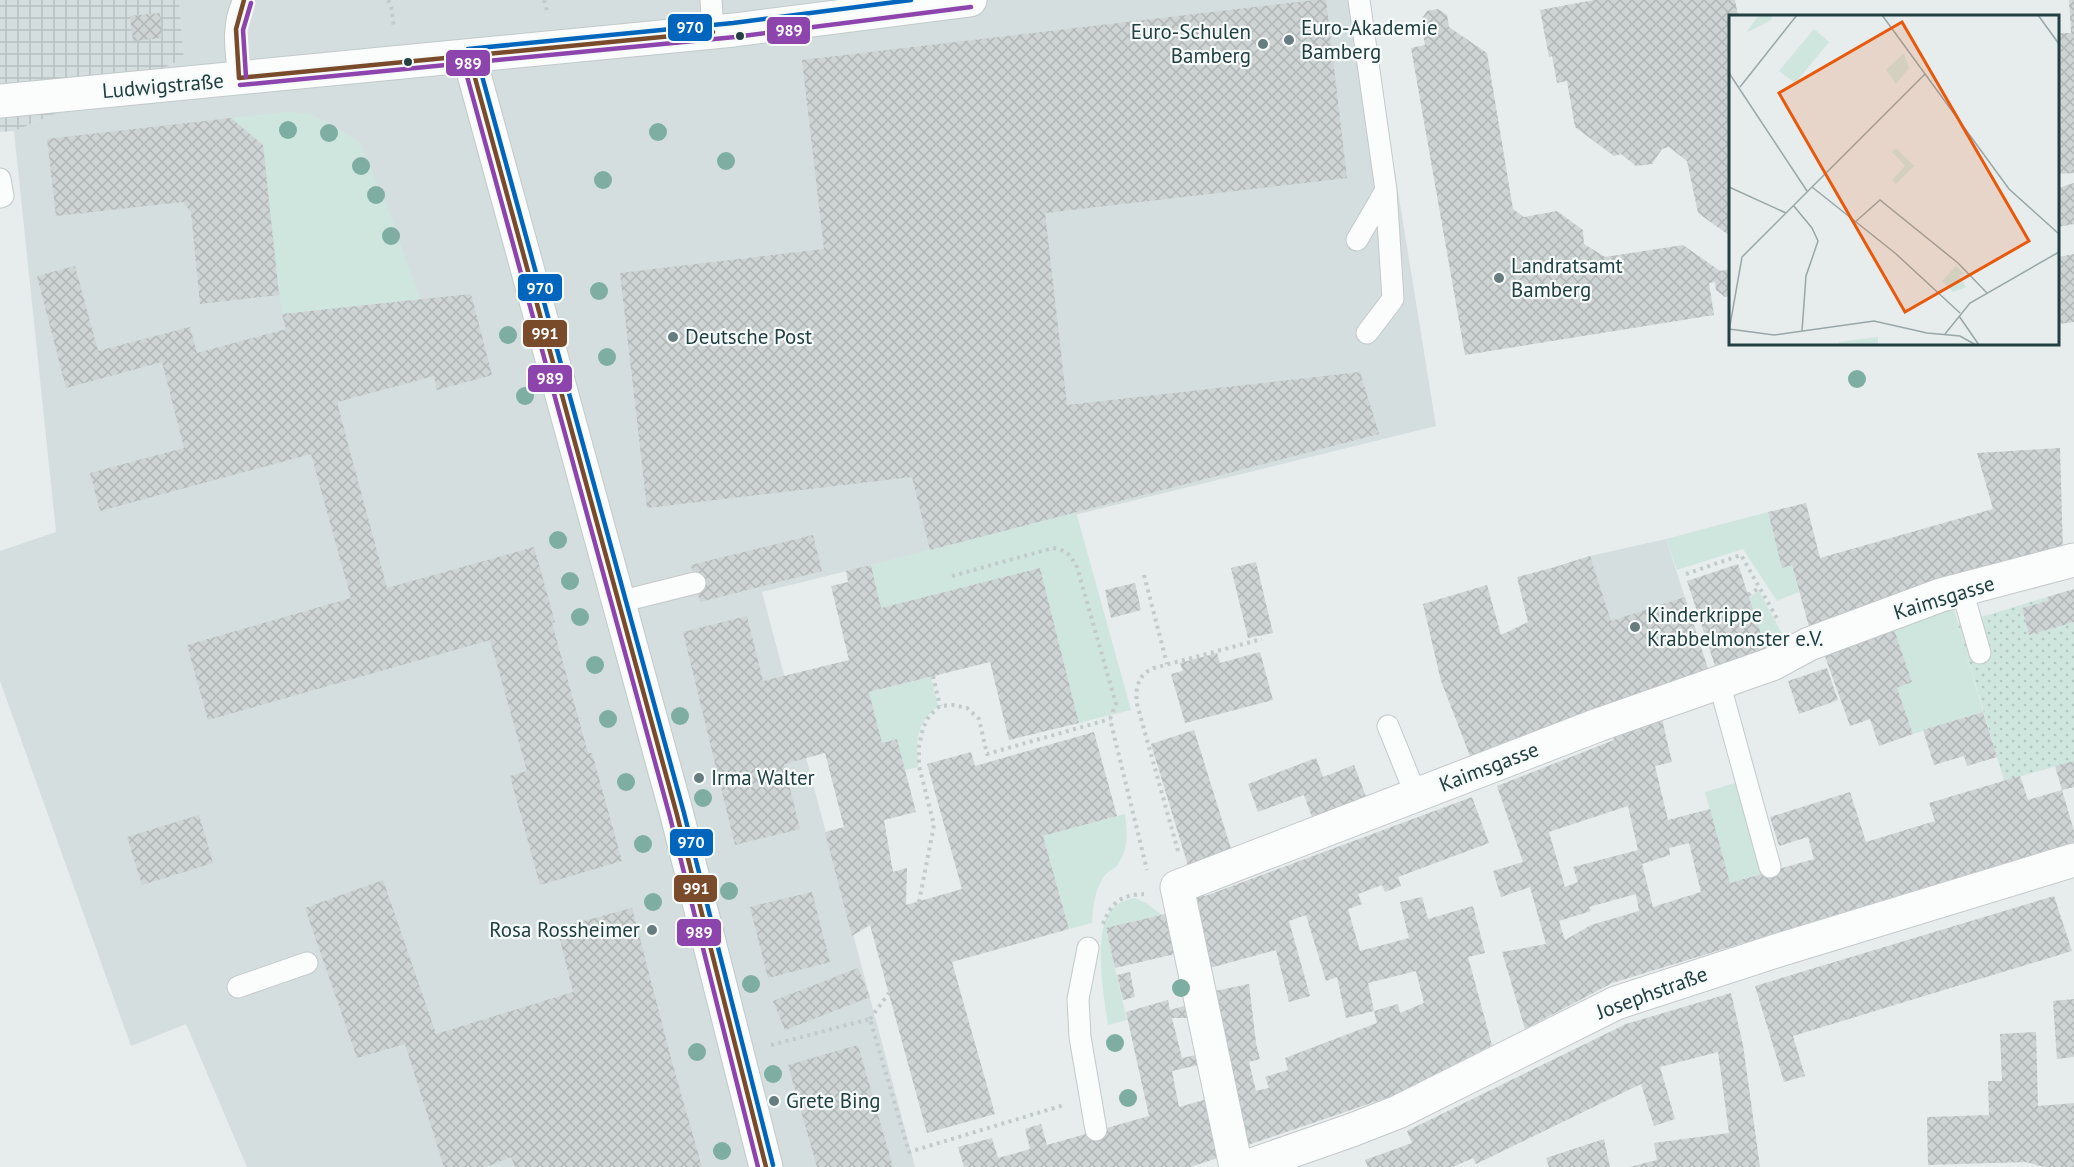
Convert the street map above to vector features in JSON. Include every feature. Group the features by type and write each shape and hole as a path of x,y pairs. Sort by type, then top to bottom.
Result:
{"street":[{"name":"Ludwigstraße","path":"0,101 713,32 970,0"},
{"path":"469,56 677,815 766,1167"},
{"name":"Kaimsgasse","path":"1187,883 1416,795 1772,664 1809,644 1941,595 2074,560"},
{"name":"Josephstraße","path":"1246,1167 1398,1112 1616,1003 1782,949 2074,860"},
{"path":"1187,883 1177,887 1236,1167"}],"lane":[{"path":"711,0 713,32"},
{"path":"1359,0 1386,190 1393,300 1367,333"},
{"path":"239,78 235,43 237,21 244,2"},
{"path":"0,179 3,196 0,197"},
{"path":"1357,240 1386,190"},
{"path":"619,602 695,583"},
{"path":"1962,590 1980,653"},
{"path":"1719,682 1770,867"},
{"path":"1388,726 1416,795"},
{"path":"1088,948 1078,999 1080,1037 1096,1130"},
{"path":"238,987 307,963"}],"path":[{"path":"952,576 1053,548 1064,550 1071,556 1077,567 1116,704 1110,719 1147,870"},
{"path":"1686,574 1741,555 1781,625"},
{"path":"1144,575 1167,664"},
{"path":"1748,595 1759,588"},
{"path":"1187,883 1137,704 1138,684 1147,671 1262,639"},
{"path":"933,676 940,706"},
{"path":"919,902 934,825 919,766 919,747 923,728 929,716 940,706 953,705 967,708 979,719 987,754 1110,719"},
{"path":"737,1054 870,1019 889,993"},
{"path":"870,1019 909,1152 1091,1097"}],"shaded area":[{"path":"0,0 179,0 184,59 14,131 0,132"},
{"path":"179,0 1367,0 1436,426 762,592 915,1167 247,1167 186,1024 131,1046 0,681 0,551 56,532 14,131 184,59"},
{"name":"Kinderkrippe Krabbelmonster e.V.","path":"1666,539 1709,672 1600,707 1555,567 1590,556"}],"green space":[{"path":"288,112 309,114 332,124 361,144 390,214 420,299 282,314 263,145 231,118"},
{"path":"1076,512 1131,710 1079,723 1040,568 881,608 871,565"},
{"path":"1768,512 1782,567 1792,565 1799,592 1777,601 1743,549 1677,570 1666,539"},
{"path":"1759,591 1788,645 1768,655 1749,598"},
{"path":"2047,597 2048,601 2022,608 2029,635 2074,622 2074,761 2004,781 1958,624"},
{"path":"1952,602 1983,712 1913,734 1897,688 1912,682 1892,623"},
{"path":"931,677 938,706 921,726 917,749 918,767 905,770 897,739 882,743 869,692"},
{"path":"1735,783 1761,874 1730,883 1705,792"},
{"path":"1125,814 1126,846 1122,858 1103,878 1097,890 1092,923 1069,929 1043,836"},
{"path":"1135,898 1162,915 1106,929 1127,1020 1108,1025 1101,967 1102,935 1112,908 1121,902"}],"building":[{"path":"1326,0 1347,178 1045,213 1067,405 1360,372 1379,434 930,550 912,477 647,508 620,273 824,249 802,60"},
{"path":"1594,0 1735,0 1738,15 1729,15 1729,235 1698,213 1687,161 1669,147 1662,149 1652,164 1636,166 1621,154 1614,156 1575,127 1567,81 1557,83 1552,56 1549,57 1540,10"},
{"path":"2069,0 2074,0 2074,173 2059,174 2059,33 2071,33"},
{"path":"1438,9 1447,15 1449,27 1487,53 1513,209 1524,217 1557,211 1583,230 1584,244 1605,257 1683,245 1720,271 1729,269 1729,296 1725,297 1716,290 1715,282 1709,283 1714,315 1465,355 1411,48 1425,45 1421,20 1427,11"},
{"path":"160,13 162,38 133,41 130,16"},
{"path":"231,118 263,145 279,295 200,304 191,212 183,202 56,216 47,139"},
{"path":"2074,183 2074,224 2059,227 2059,188"},
{"path":"2074,254 2074,322 2059,324 2059,257"},
{"path":"75,266 98,351 190,327 197,353 286,329 282,314 471,294 492,375 437,390 434,376 337,402 348,444 387,588 534,547 555,622 552,623 588,753 592,753 622,861 540,885 510,776 527,771 490,640 208,720 187,645 351,598 311,454 100,511 90,473 184,448 162,362 66,388 37,276"},
{"path":"2060,448 2063,552 1837,616 1839,620 1811,634 1792,565 1782,568 1768,512 1806,503 1820,558 1993,509 1977,453"},
{"path":"813,535 822,571 700,602 691,565"},
{"path":"1590,556 1611,621 1685,597 1709,672 1470,756 1441,681 1423,604 1487,585 1501,635 1528,622 1517,577"},
{"path":"1256,562 1273,633 1248,638 1231,568"},
{"path":"1738,564 1768,655 1717,672 1687,581"},
{"path":"871,565 881,608 1040,568 1079,723 1009,740 990,662 869,692 882,743 897,739 916,812 884,820 893,872 907,868 906,905 962,889 927,764 971,752 975,766 1094,732 1117,816 1043,836 1069,929 952,962 995,1114 927,1133 870,925 852,936 825,832 844,827 825,753 784,764 800,829 735,845 683,632 747,616 763,681 849,660 831,586 848,582 846,571"},
{"path":"1135,583 1141,610 1111,618 1105,590"},
{"path":"2074,589 2074,622 2029,635 2022,608 2048,601 2047,597"},
{"path":"1892,623 1912,682 1897,688 1913,734 1879,746 1870,719 1850,726 1822,648"},
{"path":"1260,652 1273,700 1185,723 1171,674 1183,671 1180,663 1217,653 1220,663"},
{"path":"1827,668 1838,700 1799,714 1788,681"},
{"path":"1983,712 1997,757 1967,766 1964,756 1934,765 1923,730"},
{"path":"1662,719 1672,762 1655,766 1668,820 1710,809 1730,883 1814,859 1808,837 1779,846 1770,817 1850,792 1866,842 1935,821 1929,803 2020,776 2028,800 2062,790 2074,831 2074,842 1612,983 1525,1029 1502,952 1546,944 1530,887 1501,897 1493,871 1523,862 1497,786 1614,740 1612,732","holes":["1628,806 1638,850 1573,867 1578,882 1565,887 1549,832","1689,843 1701,892 1653,907 1642,864 1670,855 1669,848","1636,894 1639,911 1591,925 1565,940 1559,921 1591,911 1589,907"]},
{"path":"1194,730 1233,855 1189,869 1151,744"},
{"path":"1316,758 1323,777 1354,765 1367,799 1313,820 1304,795 1258,812 1248,784"},
{"path":"2074,761 2074,787 2062,790 2055,766"},
{"path":"1472,797 1489,843 1398,877 1401,886 1385,892 1382,885 1358,894 1362,904 1348,909 1360,951 1409,938 1400,902 1422,897 1428,919 1473,906 1485,953 1468,957 1492,1045 1395,1095 1239,1148 1210,992 1249,984 1260,1059 1249,1062 1256,1091 1269,1088 1265,1077 1288,1070 1285,1058 1377,1023 1374,1011 1346,1018 1337,977 1326,981 1306,915 1289,921 1310,996 1289,1002 1276,950 1206,969 1190,910 1198,893 1205,896","holes":["1416,971 1424,1003 1400,1013 1398,1004 1374,1011 1368,983"]},
{"path":"199,815 213,863 142,885 127,837"},
{"path":"383,880 436,1034 573,992 557,928 632,908 702,1167 515,1167 511,1157 486,1167 444,1167 405,1044 357,1058 305,908"},
{"path":"812,892 830,962 768,978 750,907"},
{"path":"2054,896 2072,951 1793,1036 1805,1076 1784,1082 1755,986"},
{"path":"1170,913 1179,953 1115,968 1106,928"},
{"path":"858,968 870,997 785,1030 773,1001"},
{"path":"1130,972 1135,997 1123,1000 1117,975"},
{"path":"1731,993 1743,1045 1760,1167 1629,1167 1657,1160 1654,1143 1729,1133 1718,1052 1660,1067 1675,1119 1654,1126 1641,1084 1476,1164 1473,1158 1453,1167 1368,1167 1365,1160 1412,1143 1407,1131 1626,1024"},
{"path":"2074,999 2074,1057 2057,1059 2053,1001"},
{"path":"1168,1000 1170,1010 1191,1004 1194,1018 1172,1018 1182,1058 1201,1054 1203,1064 1172,1071 1179,1107 1207,1099 1221,1157 1190,1167 964,1167 958,1147 992,1138 998,1158 1030,1149 1025,1129 1041,1124 1047,1145 1149,1116 1126,1012"},
{"path":"2036,1032 2038,1106 2074,1103 2074,1167 2044,1167 2026,1162 1928,1165 1927,1117 1989,1115 1988,1081 2002,1081 2000,1034"},
{"path":"858,1045 893,1167 817,1167 788,1065"},
{"path":"1604,1139 1610,1167 1549,1167 1546,1158"}],"transit line":[{"name":"991","path":"239,78 236,29 244,0"},
{"name":"970","path":"468,49 733,23 911,0"},
{"name":"989","path":"246,77 243,30 251,3"},
{"name":"989","path":"240,85 735,37 971,7"},
{"name":"991","path":"239,78 713,32"},
{"name":"970","path":"476,54 684,813 773,1165"},
{"name":"991","path":"469,56 677,815 766,1167"},
{"name":"989","path":"462,58 670,817 758,1167"}],"place":[{"name":"Euro-Akademie Bamberg","path":"1289,40"},
{"name":"Euro-Schulen Bamberg","path":"1263,44"},
{"name":"Landratsamt Bamberg","path":"1499,278"},
{"name":"Deutsche Post","path":"673,337"},
{"name":"Kinderkrippe Krabbelmonster e.V.","path":"1635,627"},
{"name":"Irma Walter","path":"699,778"},
{"name":"Rosa Rossheimer","path":"652,930"},
{"name":"Grete Bing","path":"774,1101"}]}
